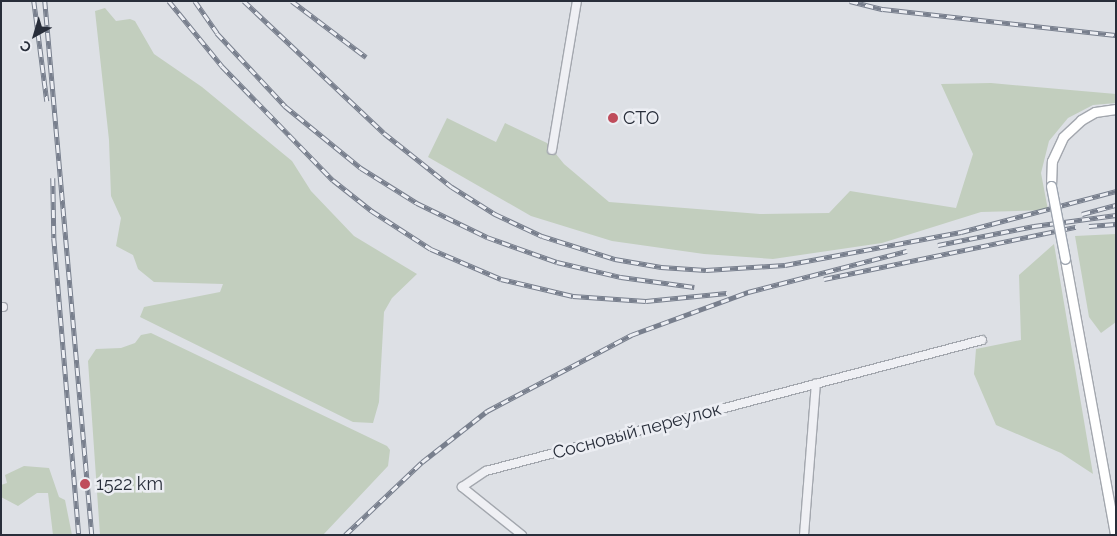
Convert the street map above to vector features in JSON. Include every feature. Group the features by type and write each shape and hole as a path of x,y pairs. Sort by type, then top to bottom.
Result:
{"main road":[{"path":"1115,535 1051,186 1052,161 1063,137 1081,120 1095,112 1116,109"}],"street":[{"path":"552,150 577,1"},
{"name":"Сосновый переулок","path":"522,535 462,487 486,471 982,340"},
{"path":"804,535 816,384"}],"green space":[{"path":"105,8 116,21 130,19 135,21 154,54 202,87 292,161 311,191 354,236 417,274 392,298 384,312 379,402 373,423 353,422 140,317 144,307 220,292 223,284 154,282 138,269 133,255 116,246 121,218 111,196 109,140 95,11"},
{"path":"991,83 1116,94 1116,103 1093,105 1068,118 1049,141 1041,173 1048,210 981,212 882,243 773,259 704,254 612,241 531,216 428,157 447,118 496,142 505,123 547,143 564,164 609,202 760,214 829,213 850,191 956,208 973,154 941,84"},
{"path":"1116,234 1116,322 1101,333 1089,317 1075,236"},
{"path":"1054,244 1093,474 1061,453 996,425 974,374 976,349 1021,340 1019,275"},
{"path":"151,333 387,446 390,450 388,466 323,535 100,535 88,361 96,349 121,348 135,343 141,335"},
{"path":"24,466 49,468 59,497 65,500 72,535 53,535 48,493 37,493 18,506 1,497 1,485 7,483 5,475"}],"railway":[{"path":"34,1 47,101"},
{"path":"45,1 92,535"},
{"path":"169,1 222,66 333,180 372,211 431,249 501,279 573,296 646,301 727,293"},
{"path":"195,1 217,33 285,106 361,168 417,203 487,237 557,262 621,277 694,287"},
{"path":"244,1 384,133 452,187 495,214 542,236 615,259 661,267 706,270 785,265 961,232 1116,191"},
{"path":"292,1 366,57"},
{"path":"850,1 883,9 1116,35"},
{"path":"53,178 54,238 79,535"},
{"path":"1082,214 1116,205"},
{"path":"938,245 1034,226 1116,215"},
{"path":"1089,226 1116,224"},
{"path":"824,279 1076,227"},
{"path":"345,535 422,462 487,411 631,335 748,292 907,251"}],"place":[{"name":"СТО","path":"613,118"},
{"name":"1522 km","path":"85,484"}]}
